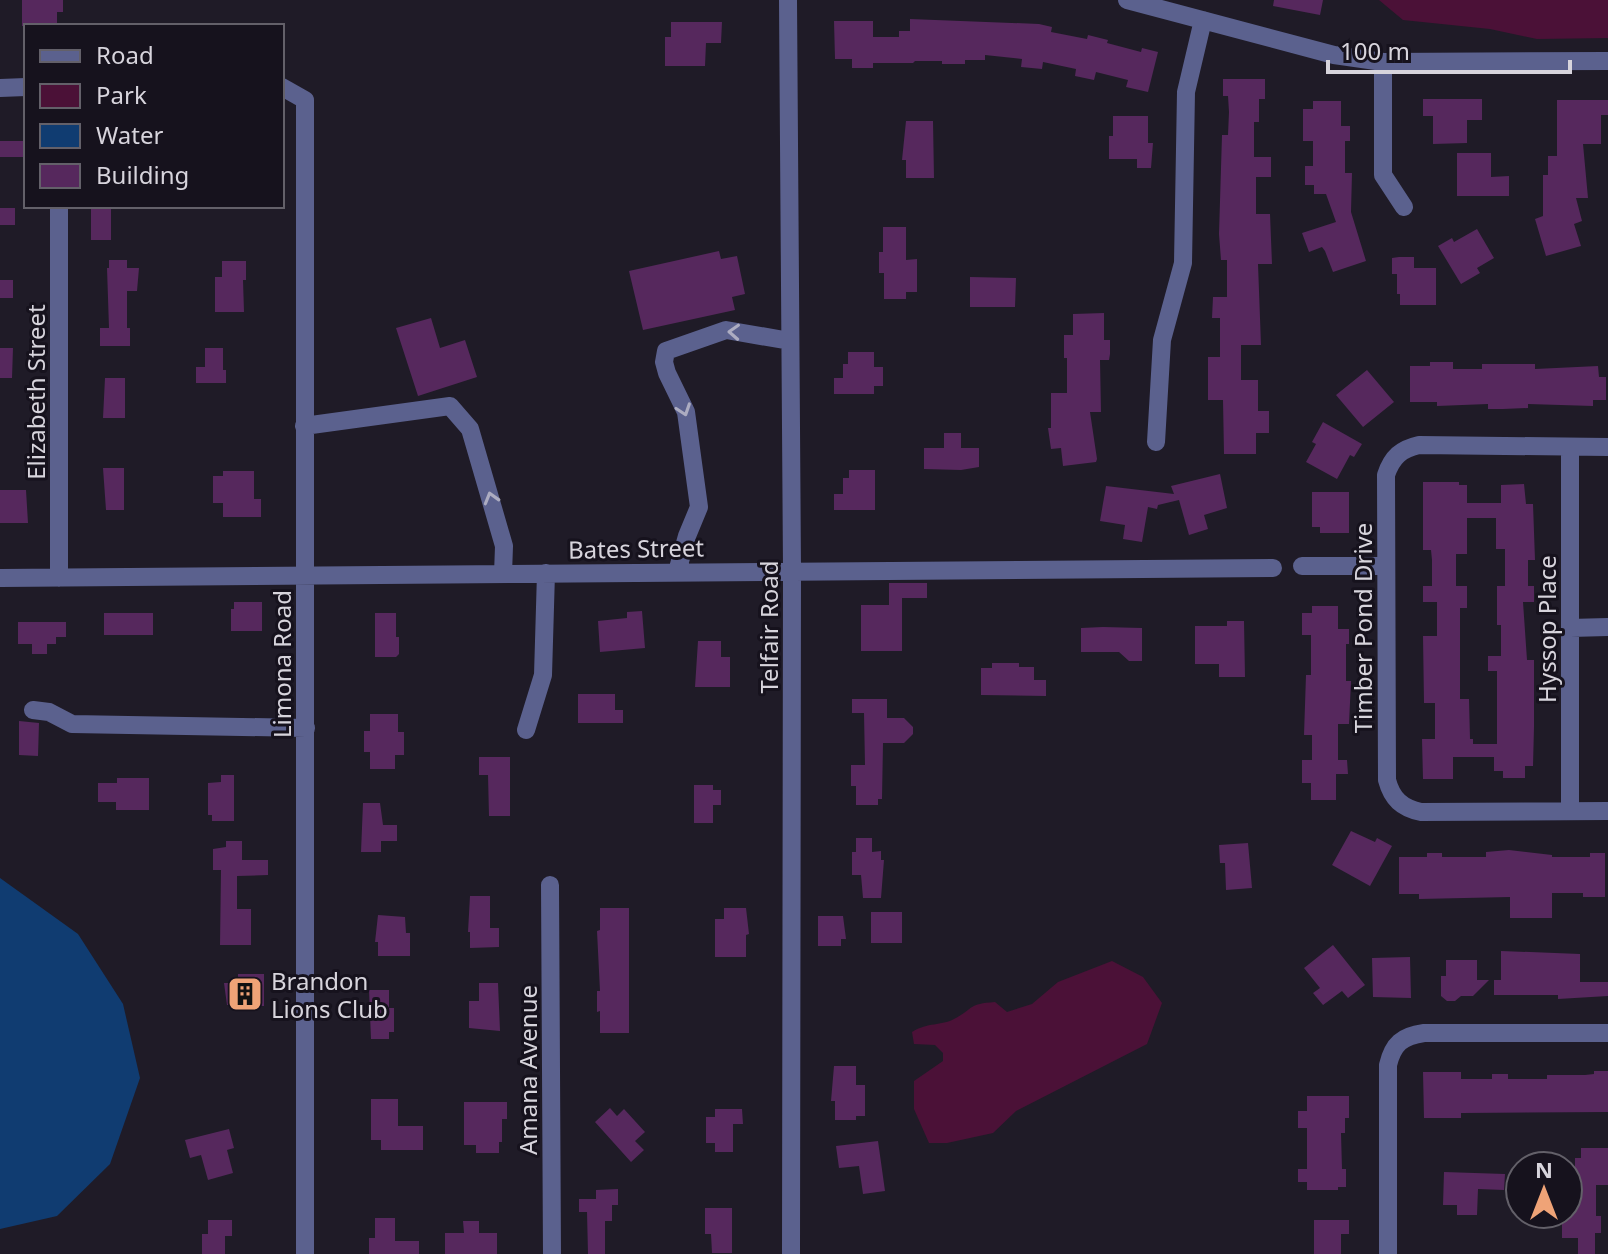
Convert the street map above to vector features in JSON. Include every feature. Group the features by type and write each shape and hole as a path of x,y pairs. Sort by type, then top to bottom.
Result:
{"street":[{"name":"Telfair Road","path":"788,0 792,570 791,1254"},
{"path":"1127,0 1334,55 1383,62 1608,61"},
{"path":"1156,442 1162,340 1183,263 1186,92 1203,20"},
{"path":"1383,62 1383,175 1404,207"},
{"path":"0,88 24,87"},
{"name":"Limona Road","path":"284,88 305,100 305,1254"},
{"name":"Elizabeth Street","path":"59,208 59,578"},
{"path":"677,572 699,507 686,412 667,373 664,362 666,351 726,330 790,341"},
{"path":"304,426 450,406 470,429 504,546 503,574"},
{"name":"Timber Pond Drive","path":"1608,447 1419,445 1407,448 1390,464 1386,475 1385,566 1387,780 1390,792 1407,810 1421,812 1608,811"},
{"name":"Hyssop Place","path":"1570,447 1570,811"},
{"path":"1302,566 1385,566"},
{"name":"Bates Street","path":"0,578 1273,568"},
{"path":"526,730 543,675 546,573"},
{"path":"1570,628 1608,627"},
{"path":"33,710 49,712 72,724 306,728"},
{"name":"Amana Avenue","path":"550,885 552,1254"},
{"path":"1388,1254 1388,1065 1398,1042 1410,1035 1424,1033 1608,1033"}],"green space":[{"path":"1379,0 1608,0 1608,38 1537,39 1490,29 1403,20"},
{"path":"1112,961 1143,977 1162,1003 1147,1044 1016,1111 993,1133 947,1143 929,1143 914,1109 914,1081 943,1061 943,1053 935,1045 914,1044 912,1032 949,1021 980,1004 995,1002 1007,1012 1032,1004 1058,982"}],"water":[{"path":"0,878 78,934 123,1004 140,1078 110,1164 57,1216 0,1229"}],"building":[{"path":"22,0 63,0 63,12 57,12 57,24 22,26"},
{"path":"1274,0 1323,0 1320,15 1273,6"},
{"path":"910,19 1039,24 1052,27 1051,32 1087,39 1088,35 1141,52 1142,48 1158,52 1148,92 1126,87 1128,80 1096,72 1094,80 1075,76 1076,69 1043,62 1042,69 1021,67 1022,59 985,55 985,60 965,60 965,64 915,61 873,63 873,68 852,68 852,59 835,59 834,21 873,21 873,37 899,37 899,31 910,31"},
{"path":"671,22 722,22 721,43 706,43 705,66 665,66 665,37 671,37"},
{"path":"1223,79 1265,79 1265,99 1259,99 1259,122 1254,122 1254,157 1271,157 1271,177 1256,177 1256,214 1270,214 1272,264 1258,264 1261,345 1241,345 1241,380 1258,380 1258,411 1269,411 1269,433 1256,433 1256,454 1224,454 1223,400 1208,400 1208,357 1220,357 1220,318 1212,318 1213,297 1227,297 1227,260 1221,260 1219,234 1222,135 1228,135 1229,112 1228,96 1223,96"},
{"path":"1423,99 1482,99 1482,120 1467,120 1467,143 1433,144 1433,116 1423,116"},
{"path":"1557,100 1608,100 1608,115 1601,115 1601,144 1583,144 1588,198 1576,198 1582,221 1574,224 1581,246 1546,256 1535,219 1543,216 1543,175 1548,175 1548,156 1557,156"},
{"path":"1313,101 1341,101 1341,126 1350,126 1350,141 1345,141 1345,173 1352,173 1351,212 1366,261 1333,272 1322,247 1309,252 1302,233 1336,222 1326,194 1314,194 1314,185 1305,185 1305,166 1313,166 1313,141 1303,141 1303,109 1313,109"},
{"path":"1113,116 1148,116 1148,143 1153,143 1151,168 1137,168 1137,159 1109,159"},
{"path":"906,121 933,121 934,178 906,178 906,160 902,160"},
{"path":"0,141 23,141 23,157 0,157"},
{"path":"1457,153 1491,153 1491,177 1509,176 1509,196 1457,196"},
{"path":"0,208 15,208 15,225 0,225"},
{"path":"91,208 111,208 111,240 91,240"},
{"path":"883,227 906,227 906,260 917,259 917,292 906,292 906,299 884,299 884,273 879,273"},
{"path":"1477,229 1494,258 1477,268 1480,273 1461,284 1438,246 1452,238 1454,242"},
{"path":"719,251 721,259 737,256 745,294 732,297 735,310 643,330 629,271"},
{"path":"1414,257 1414,268 1436,268 1436,305 1400,305 1397,274 1392,274 1392,258"},
{"path":"109,260 127,260 127,268 139,268 137,291 127,291 130,346 100,346 100,328 109,328"},
{"path":"222,261 246,261 244,312 215,312 215,277 222,277"},
{"path":"970,277 1016,278 1015,307 970,307"},
{"path":"0,280 13,280 13,298 0,298"},
{"path":"1104,313 1104,340 1110,340 1110,354 1109,360 1100,360 1101,412 1090,412 1097,459 1096,462 1063,466 1061,448 1051,449 1048,428 1051,428 1051,393 1067,393 1064,335 1073,335 1073,314"},
{"path":"431,318 440,348 465,340 477,377 418,396 396,328"},
{"path":"0,348 13,348 12,378 0,378"},
{"path":"205,348 223,348 226,383 196,383 196,367 205,367"},
{"path":"848,352 874,352 874,367 883,367 883,386 874,386 874,394 834,394 834,378 843,378 843,364 848,364"},
{"path":"1430,362 1453,362 1453,369 1482,369 1482,364 1535,364 1535,369 1598,366 1599,377 1606,377 1606,400 1593,400 1593,406 1528,404 1528,408 1503,409 1488,409 1488,404 1437,406 1437,402 1410,402 1410,366 1430,366"},
{"path":"1367,370 1394,402 1363,427 1336,395"},
{"path":"105,378 125,378 125,418 103,418"},
{"path":"1323,422 1362,444 1354,457 1350,455 1337,479 1306,462"},
{"path":"944,433 961,433 961,448 979,448 979,467 924,469 924,448 944,448"},
{"path":"103,468 124,468 124,510 106,510"},
{"path":"849,470 875,470 875,510 834,510 834,494 843,494 843,478 849,478"},
{"path":"223,471 254,471 254,499 261,499 261,517 223,517 223,503 213,503 213,476 223,476"},
{"path":"1220,474 1227,508 1204,515 1208,529 1189,535 1179,500 1158,505 1157,509 1148,507 1142,542 1123,539 1125,525 1100,521 1106,486 1174,494 1171,486"},
{"path":"1423,482 1459,482 1459,485 1467,485 1467,503 1501,503 1501,485 1524,484 1526,504 1533,504 1535,560 1528,560 1528,586 1534,586 1534,602 1523,602 1527,660 1534,660 1533,766 1525,766 1525,778 1503,778 1503,771 1494,771 1494,757 1453,757 1453,779 1423,779 1422,739 1435,739 1435,703 1424,703 1423,636 1437,636 1437,602 1423,602 1423,586 1432,586 1432,560 1431,550 1423,550","holes":["1467,518 1496,518 1496,549 1505,549 1505,586 1497,586 1501,656 1488,656 1488,671 1497,671 1497,744 1473,744 1473,739 1470,739 1469,699 1460,699 1460,608 1467,608 1467,586 1456,586 1456,554 1467,554"]},
{"path":"0,490 26,490 28,523 0,523"},
{"path":"1312,492 1349,492 1349,533 1320,533 1320,527 1312,527"},
{"path":"889,583 927,583 927,598 902,598 902,651 861,651 861,605 889,605"},
{"path":"234,602 262,602 262,631 231,631"},
{"path":"1312,606 1338,606 1338,629 1349,629 1346,681 1351,681 1349,724 1338,724 1338,760 1347,760 1348,774 1336,774 1336,800 1311,800 1311,783 1302,783 1302,760 1312,760 1312,735 1304,735 1306,675 1311,675 1311,635 1302,635 1302,613 1312,613"},
{"path":"642,611 645,648 600,652 598,621 627,618 627,612"},
{"path":"104,613 153,613 153,635 104,635"},
{"path":"375,613 396,613 399,654 396,657 375,657"},
{"path":"1227,621 1244,621 1245,677 1219,677 1219,664 1195,664 1195,626 1227,626"},
{"path":"18,622 66,622 66,637 56,637 56,644 47,644 47,654 32,654 32,644 18,644"},
{"path":"1081,628 1142,628 1142,661 1129,661 1119,652 1081,652"},
{"path":"698,641 721,641 721,657 730,657 730,687 695,687"},
{"path":"992,663 1019,663 1019,667 1034,667 1034,680 1046,680 1046,696 981,695 981,668 992,668"},
{"path":"578,694 615,694 615,710 623,710 623,723 578,723"},
{"path":"852,699 887,699 887,718 904,718 913,727 913,734 904,743 883,743 882,799 878,799 878,805 856,805 856,786 851,786 851,765 865,765 864,713 852,713"},
{"path":"370,714 398,714 398,732 404,732 404,755 395,755 395,769 370,769 370,752 364,752 364,731 370,731"},
{"path":"19,721 39,723 38,756 19,755"},
{"path":"479,757 510,757 510,816 489,816 488,775 479,775"},
{"path":"221,775 234,775 234,821 212,821 212,815 208,815 208,783 221,782"},
{"path":"117,778 149,778 149,810 116,810 116,802 98,802 98,783 117,783"},
{"path":"694,785 713,785 713,790 721,790 721,805 713,805 713,823 694,823"},
{"path":"363,803 380,803 383,825 397,825 397,841 381,841 381,852 361,852"},
{"path":"1351,831 1392,846 1370,886 1332,865"},
{"path":"856,838 872,838 872,852 881,851 881,860 884,860 881,898 863,898 861,875 852,875 852,852 856,852"},
{"path":"226,841 242,841 242,860 268,860 268,875 237,876 237,909 251,909 251,945 220,945 221,870 213,870 213,849 226,847"},
{"path":"1248,843 1252,888 1226,890 1225,863 1220,863 1219,845"},
{"path":"1509,850 1552,857 1590,857 1590,853 1605,853 1605,897 1552,893 1552,918 1510,918 1510,897 1419,899 1419,894 1399,894 1399,857 1427,857 1427,853 1442,853 1442,857 1486,857 1486,852"},
{"path":"470,896 490,896 490,928 499,928 499,947 470,948"},
{"path":"600,908 629,908 629,1033 600,1033 597,931 600,930"},
{"path":"724,908 746,908 749,934 746,935 746,957 715,957 715,919 724,919"},
{"path":"871,912 902,912 902,943 871,943"},
{"path":"378,915 405,917 406,933 410,933 410,956 378,956 378,942 375,942"},
{"path":"818,916 843,916 846,939 841,939 841,946 818,946"},
{"path":"1333,945 1365,985 1348,998 1342,991 1323,1005 1313,993 1320,988 1304,968"},
{"path":"1501,951 1580,954 1580,982 1608,982 1608,996 1558,999 1558,995 1494,995 1494,980 1501,980"},
{"path":"1410,957 1411,998 1373,997 1372,958"},
{"path":"1446,960 1477,960 1477,980 1489,980 1473,996 1447,1001 1441,996 1441,976 1446,976"},
{"name":"Brandon Lions Club","path":"238,974 264,974 264,1006 227,1005 224,983 238,983"},
{"path":"479,983 498,983 500,1031 469,1028 469,1001 479,1001"},
{"path":"369,990 389,990 389,1008 394,1008 394,1032 389,1032 389,1039 371,1039"},
{"path":"834,1066 856,1066 856,1085 865,1085 865,1116 856,1116 856,1120 835,1120 835,1101 831,1101"},
{"path":"1594,1071 1608,1071 1608,1112 1461,1113 1461,1118 1424,1118 1423,1072 1461,1072 1461,1079 1492,1079 1492,1074 1508,1074 1508,1079 1547,1079 1547,1075 1585,1075 1594,1074"},
{"path":"1307,1096 1349,1096 1349,1118 1345,1118 1345,1133 1341,1133 1346,1187 1307,1190 1307,1182 1298,1182 1298,1169 1307,1169 1307,1128 1298,1128 1298,1111 1307,1111"},
{"path":"371,1099 398,1099 398,1126 423,1126 423,1150 381,1150 381,1140 371,1140"},
{"path":"464,1102 507,1102 507,1119 502,1119 499,1153 476,1153 476,1145 464,1145"},
{"path":"610,1108 617,1116 624,1109 645,1132 635,1141 644,1150 631,1162 595,1122"},
{"path":"715,1109 742,1109 743,1124 733,1124 733,1152 715,1152 715,1143 706,1143 706,1117 715,1117"},
{"path":"229,1129 234,1148 227,1150 233,1173 208,1180 201,1155 190,1158 185,1140"},
{"path":"878,1141 885,1191 863,1194 859,1166 839,1168 836,1146"},
{"path":"1608,1148 1608,1185 1596,1185 1596,1216 1601,1216 1601,1233 1595,1233 1595,1254 1578,1254 1578,1238 1562,1238 1562,1230 1584,1230 1584,1150 1581,1150"},
{"path":"1444,1172 1504,1174 1504,1190 1478,1189 1477,1215 1457,1215 1457,1205 1443,1205"},
{"path":"618,1189 618,1205 612,1205 612,1221 605,1221 605,1254 588,1254 587,1212 579,1212 579,1199 596,1199 596,1190"},
{"path":"705,1208 732,1208 732,1253 712,1253 711,1234 705,1234"},
{"path":"375,1218 395,1218 395,1241 419,1241 419,1254 369,1254 369,1238 375,1238"},
{"path":"208,1220 232,1220 232,1236 225,1236 225,1254 202,1254 202,1234 208,1234"},
{"path":"1314,1220 1349,1220 1349,1234 1341,1234 1341,1254 1314,1254"},
{"path":"463,1221 479,1221 479,1233 497,1233 497,1254 445,1254 445,1233 464,1233"}],"place":[{"name":"Brandon Lions Club","path":"245,994"}]}
